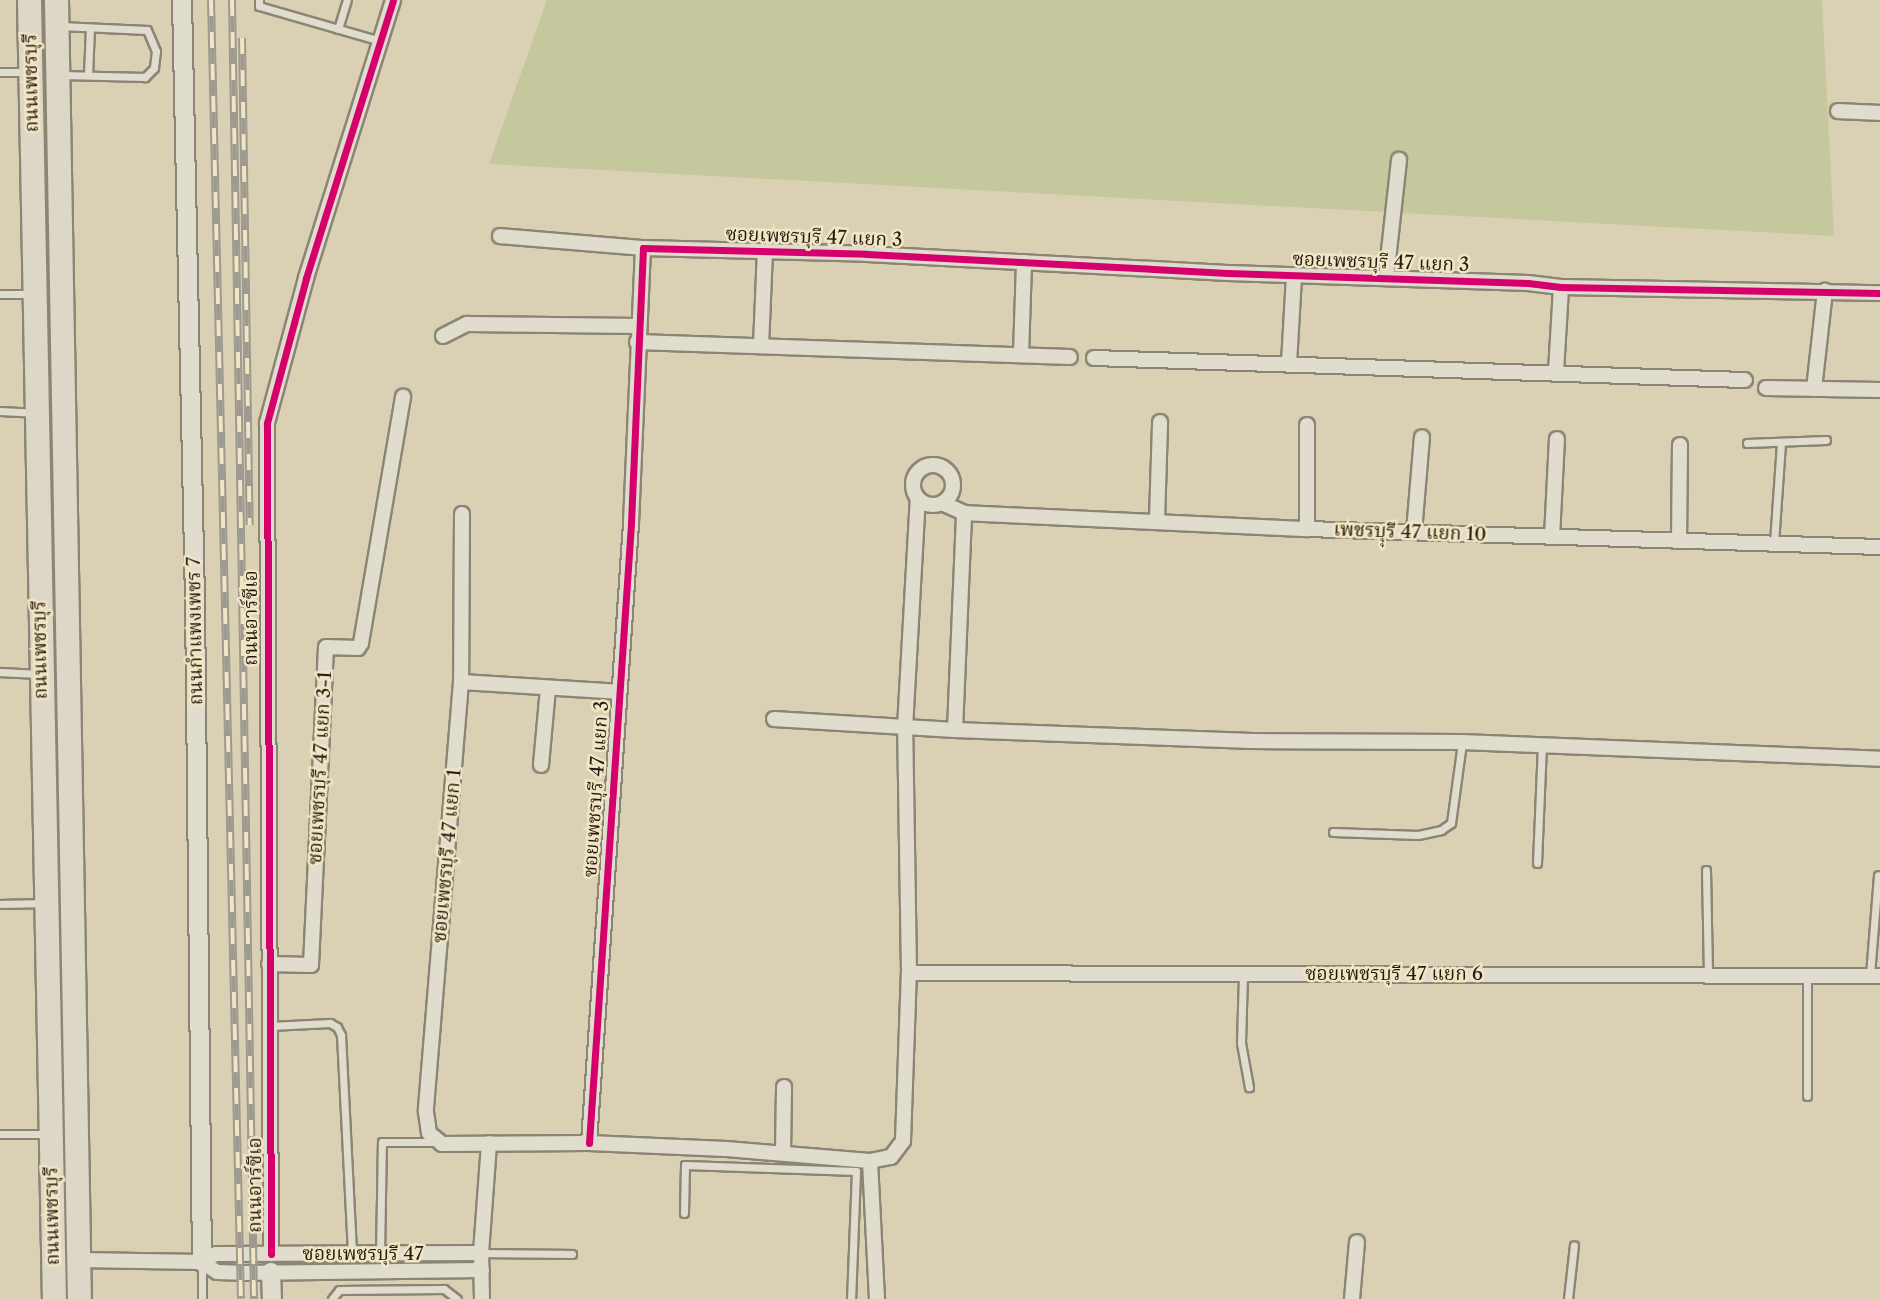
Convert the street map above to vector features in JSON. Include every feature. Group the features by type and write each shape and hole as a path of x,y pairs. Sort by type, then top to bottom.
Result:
{"main road":[{"name":"ถนนเพชรบุรี","path":"29,0 54,1299"},
{"name":"ถนนเพชรบุรี","path":"56,0 79,1299"},
{"path":"34,287 60,282"},
{"path":"53,1259 79,1260"}],"street":[{"name":"ถนนกำแพงเพชร 7","path":"182,0 195,585 202,1262"},
{"name":"ถนนอาร์ซีเอ","path":"271,1254 267,423 306,278 393,0"},
{"path":"1838,111 1880,113"},
{"path":"1386,278 1398,160"},
{"path":"500,236 643,248"},
{"name":"ซอยเพชรบุรี 47 แยก 3","path":"589,1143 631,523 643,248 1528,283 1561,287 1880,293"},
{"path":"761,346 765,251"},
{"path":"1021,354 1024,262"},
{"path":"1289,363 1294,275"},
{"path":"1556,372 1561,287"},
{"path":"1814,389 1825,291"},
{"path":"443,337 467,324 638,326"},
{"path":"637,342 1070,357"},
{"path":"1094,358 1745,380"},
{"path":"1766,388 1880,390"},
{"name":"ซอยเพชรบุรี 47 แยก 3-1","path":"269,964 311,965 326,647 358,648 361,643 403,397"},
{"path":"1157,520 1160,422"},
{"path":"1307,425 1307,529"},
{"path":"1414,532 1422,437"},
{"path":"1552,537 1557,439"},
{"path":"1678,540 1680,445"},
{"path":"440,1142 589,1143 778,1153 870,1161 891,1157 904,1141 909,973 905,728 918,499 913,480 920,469 933,465 945,469 952,480 951,493 942,503 930,505 918,499"},
{"name":"เพชรบุุรี 47 แยก 10","path":"942,503 964,513 1307,529 1880,547"},
{"path":"955,730 964,513"},
{"name":"ซอยเพชรบุรี 47 แยก 1","path":"440,1142 429,1133 426,1112 460,682 462,514"},
{"path":"460,682 619,692"},
{"path":"541,765 548,688"},
{"path":"774,719 955,730 1252,741 1462,742 1880,760"},
{"name":"ซอยเพชรบุรี 47 แยก 6","path":"909,973 1875,975"},
{"path":"778,1153 784,1087"},
{"path":"482,1299 481,1253 489,1143"},
{"path":"870,1161 877,1299"},
{"path":"1352,1299 1357,1242"},
{"path":"352,1253 352,1271"},
{"name":"ซอยเพชรบุรี 47","path":"79,1260 202,1262 216,1254 481,1253"},
{"path":"202,1262 217,1272 482,1270"},
{"path":"271,1272 272,1299"}],"lane":[{"path":"258,0 259,6 381,41"},
{"path":"338,29 347,0"},
{"path":"56,26 147,30 154,41 156,59 154,68 145,77 57,75"},
{"path":"88,75 90,27"},
{"path":"0,72 31,72"},
{"path":"1,294 34,287"},
{"path":"0,411 36,413"},
{"path":"1747,443 1826,440"},
{"path":"1774,543 1781,442"},
{"path":"0,672 40,674"},
{"path":"1333,832 1418,835 1441,831 1451,824 1462,742"},
{"path":"1537,863 1542,745"},
{"path":"1706,870 1708,975"},
{"path":"1875,975 1878,875"},
{"path":"0,904 46,903"},
{"path":"1243,974 1241,1043 1249,1087"},
{"path":"1807,975 1807,1096"},
{"path":"270,1026 330,1023 337,1027 341,1035 352,1253"},
{"path":"0,1134 51,1135"},
{"path":"380,1254 382,1142 440,1142"},
{"path":"774,1168 778,1153"},
{"path":"684,1213 685,1165 856,1171 851,1299"},
{"path":"1568,1299 1574,1244"},
{"path":"481,1253 572,1254"},
{"path":"202,1262 202,1299"},
{"path":"332,1299 339,1290 444,1289 457,1299"}],"green space":[{"path":"547,0 1822,0 1834,236 489,164"}],"railway":[{"path":"211,0 241,1299"},
{"path":"232,0 254,1299"},
{"path":"242,38 250,525"}],"cycle path":[{"path":"271,1254 267,423 306,278 393,0"},
{"path":"589,1143 631,523 643,248 867,254 1228,273 1528,283 1561,287 1880,293"}]}
